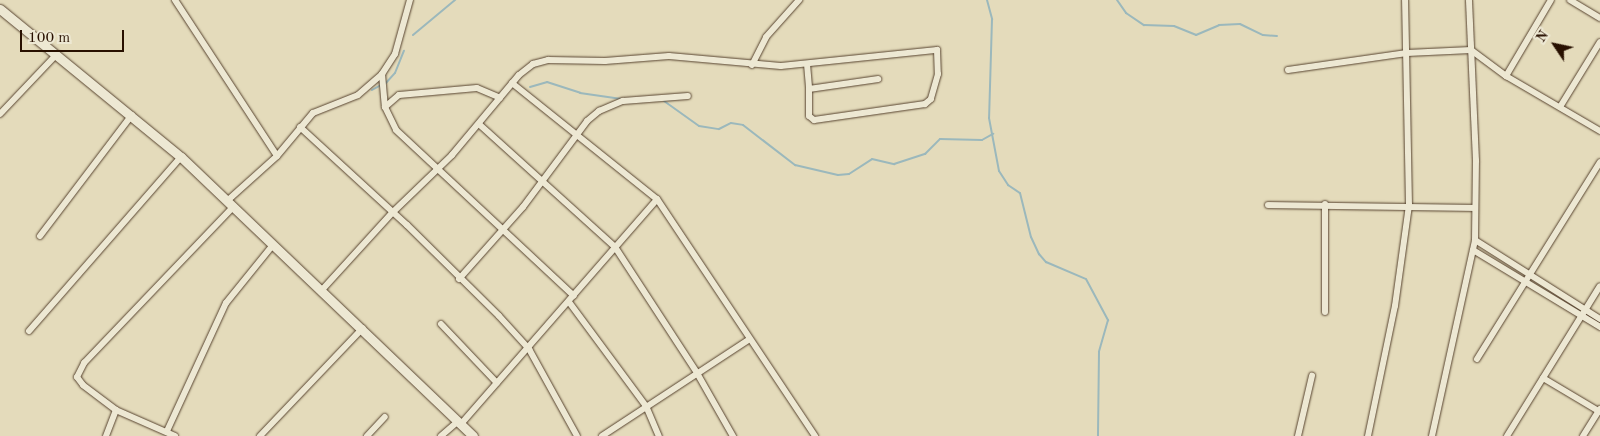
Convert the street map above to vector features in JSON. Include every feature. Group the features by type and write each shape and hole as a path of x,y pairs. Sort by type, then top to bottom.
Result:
{"street":[{"path":"174,0 277,156"},
{"path":"175,436 116,410 79,381 79,370 230,204 277,156 313,113 358,95 382,74 395,54 410,0"},
{"path":"752,65 766,37 799,0"},
{"path":"1368,436 1395,306 1409,205 1405,0"},
{"path":"1432,436 1474,240 1475,101 1469,0"},
{"path":"1506,76 1551,0"},
{"path":"1570,0 1600,18"},
{"path":"0,10 132,115 181,157 273,246 363,328 473,436"},
{"path":"1560,108 1600,42"},
{"path":"321,291 393,212 438,170 480,125 526,68 548,60 605,61 669,56 752,65 807,64 937,50 938,74 931,99 920,106 812,120 809,116 807,64"},
{"path":"1288,70 1407,53 1471,50 1506,76 1600,131"},
{"path":"0,114 56,55"},
{"path":"382,74 385,107 396,130 574,296"},
{"path":"809,90 878,79"},
{"path":"512,83 657,199 748,340 815,436"},
{"path":"385,107 399,95 477,88 500,98"},
{"path":"459,279 543,182 587,121 609,105 652,97 688,96"},
{"path":"40,236 132,115"},
{"path":"480,125 615,247 697,373 733,436"},
{"path":"300,127 393,212 459,279 499,316 528,349 577,436"},
{"path":"29,331 181,157"},
{"path":"1477,359 1600,162"},
{"path":"441,436 459,422 528,349 657,199"},
{"path":"1325,204 1325,312"},
{"path":"1268,205 1409,205 1475,208"},
{"path":"1474,240 1583,313 1600,327"},
{"path":"167,431 226,303 273,246"},
{"path":"1473,250 1529,278"},
{"path":"1507,436 1600,286"},
{"path":"569,302 646,406 659,436"},
{"path":"1583,313 1600,319"},
{"path":"441,324 497,382"},
{"path":"260,436 363,328"},
{"path":"602,436 748,340"},
{"path":"1298,436 1312,376"},
{"path":"1543,378 1600,411 1583,436"},
{"path":"106,436 116,410"},
{"path":"367,436 385,417"}],"waterway":[{"path":"413,35 455,0"},
{"path":"987,0 992,19 989,118 999,171 1008,185 1020,193 1031,237 1039,254 1046,262 1086,279 1108,320 1099,352 1098,436"},
{"path":"1117,0 1126,13 1144,25 1174,26 1196,35 1219,25 1240,24 1263,35 1277,36"},
{"path":"385,84 395,73 404,51"},
{"path":"530,87 547,82 580,93 622,99"},
{"path":"372,90 381,85"},
{"path":"664,101 699,126 719,129 731,123 743,125 795,165 838,175 849,174 872,159 894,164 925,154 940,139 982,140 993,134"}]}
